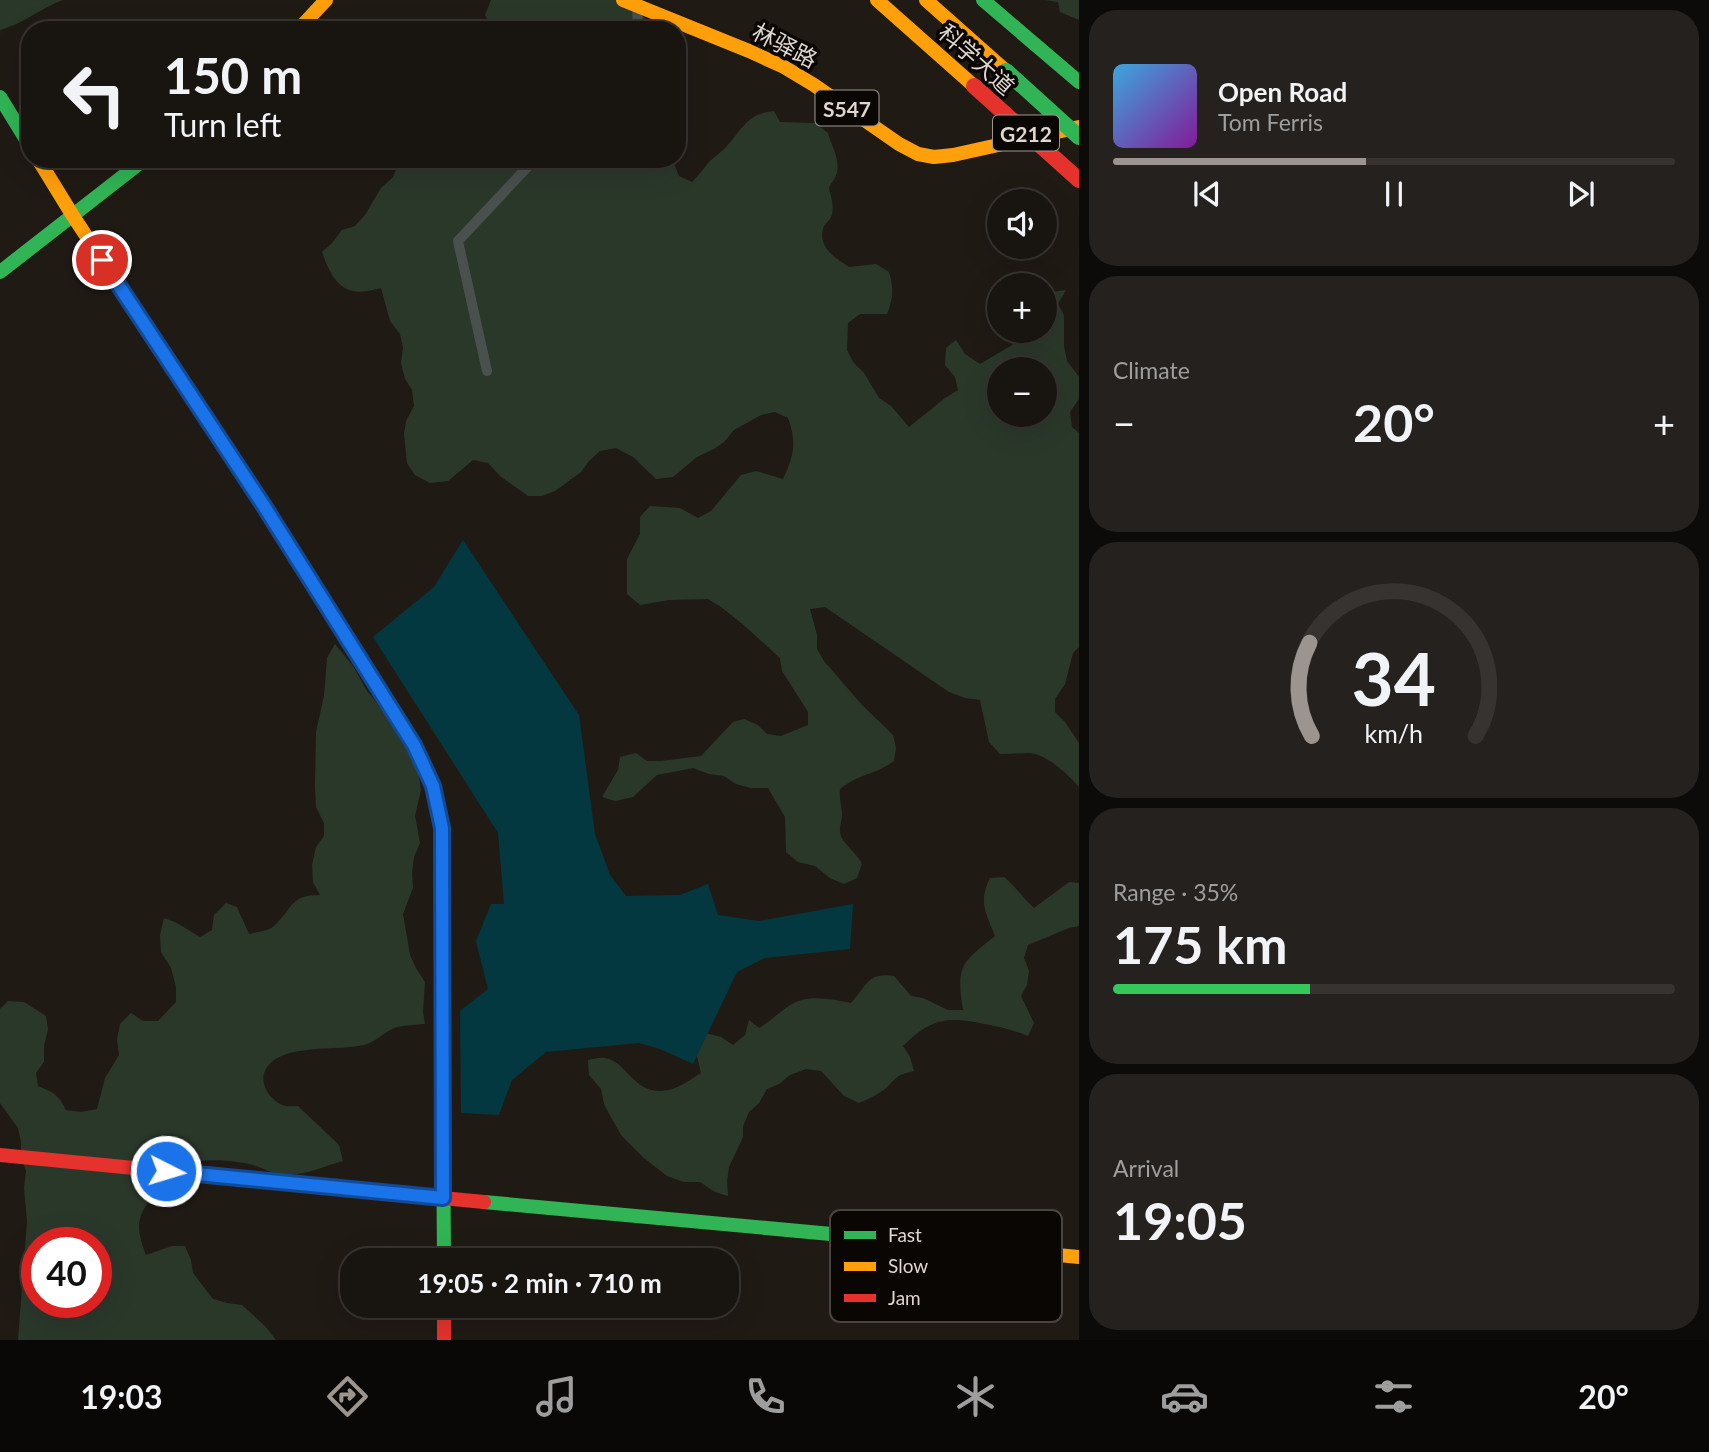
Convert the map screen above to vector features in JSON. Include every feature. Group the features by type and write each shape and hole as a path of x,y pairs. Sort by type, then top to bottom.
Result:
{"main road":[{"path":"306,21 326,0"},
{"name":"科学大道","path":"877,0 1079,180"},
{"name":"科学大道","path":"926,0 1079,136"},
{"name":"科学大道","path":"983,0 1079,82"},
{"name":"林驿路","path":"630,3 675,21"},
{"name":"林驿路","path":"686,26 784,67 900,145 918,154 934,158 953,155 1079,127"},
{"path":"0,97 21,131"},
{"path":"44,168 264,506 414,745 433,786 442,828 444,1248"},
{"path":"0,272 134,168"},
{"path":"0,1154 830,1234"},
{"path":"444,1318 444,1340"}],"street":[{"path":"630,3 635,21"},
{"path":"487,371 458,241 527,168"}],"green space":[{"path":"0,0 63,0 16,24 0,30"},
{"path":"491,0 631,0 647,21 488,21 485,15"},
{"path":"1045,0 1079,0 1079,20 1060,12 1058,2"},
{"path":"774,111 780,122 815,123 828,133 838,167 829,188 833,210 822,233 825,245 828,251 849,267 876,264 889,272 892,288 887,314 860,314 848,323 847,350 879,398 891,406 909,427 958,390 955,377 945,365 946,348 956,340 965,354 980,364 987,360 987,427 1057,427 1057,357 992,357 1016,343 1057,343 1057,291 1066,290 1058,304 1064,315 1064,346 1067,361 1079,377 1079,399 1070,412 1072,427 1079,433 1079,647 1073,653 1065,684 1055,699 1055,712 1079,743 1079,787 1063,771 1035,754 1000,754 989,742 980,700 949,692 825,607 810,609 817,635 817,649 824,661 862,705 893,735 896,748 894,761 840,789 841,836 862,863 857,878 844,884 830,878 815,866 798,862 786,852 785,817 768,788 751,788 736,784 724,776 693,768 657,775 633,797 615,801 602,797 618,770 620,757 636,753 647,761 661,761 701,756 733,722 744,719 758,725 767,734 781,736 808,725 808,712 782,671 780,658 721,607 708,599 669,600 640,605 627,594 627,559 640,534 640,517 650,506 680,508 698,518 711,511 741,475 756,471 783,479 793,449 793,434 788,418 775,412 761,415 734,430 724,442 697,457 673,477 656,479 633,457 616,448 600,451 581,472 555,491 542,496 528,496 500,476 488,463 473,460 448,481 430,483 415,475 407,463 404,434 406,421 414,406 412,390 405,379 401,363 403,348 400,334 390,321 381,288 360,292 342,286 333,276 322,252 342,230 355,226 365,215 397,168 676,168 679,176 692,182 750,120"},
{"path":"335,644 353,666 416,765 421,790 415,816 420,843 414,857 413,888 403,914 410,955 425,982 425,1024 397,1027 364,1045 284,1055 266,1069 263,1079 269,1094 282,1105 298,1106 339,1145 343,1161 293,1175 274,1173 238,1162 216,1160 185,1164 172,1174 145,1207 139,1229 146,1255 172,1246 185,1246 193,1273 213,1299 242,1305 276,1340 18,1340 21,1300 21,1318 112,1318 112,1227 27,1227 24,1188 26,1171 21,1157 21,1142 18,1128 0,1103 0,1009 8,1001 24,1002 46,1016 48,1029 44,1062 36,1073 38,1086 55,1095 66,1110 81,1112 97,1109 105,1078 119,1055 117,1040 120,1024 131,1013 143,1021 158,1021 176,1002 176,987 171,968 161,952 160,935 164,918 200,937 212,930 214,915 226,903 237,907 249,934 273,927 293,903 303,897 320,895 313,882 312,865 316,847 324,836 324,823 316,807 315,786 316,732 324,696 327,658"},
{"path":"1004,877 1034,908 1069,882 1079,883 1079,926 1028,945 1024,958 1029,971 1027,985 1021,996 1034,1023 1028,1036 972,1021 940,1021 922,1030 903,1046 914,1071 899,1076 882,1091 859,1103 844,1096 821,1071 806,1069 790,1075 767,1089 759,1103 749,1112 743,1126 743,1137 729,1167 728,1196 715,1192 700,1182 684,1182 667,1176 621,1135 604,1104 601,1089 589,1075 588,1060 603,1058 613,1061 637,1082 651,1090 672,1089 701,1073 694,1044 698,1031 721,1037 733,1045 745,1035 749,1020 759,1028 801,1000 826,999 851,1003 869,981 885,975 894,976 911,996 923,998 948,1010 963,1010 960,984 964,967 975,953 995,936 985,907 986,886 990,878"}],"water":[{"path":"463,540 579,715 595,834 610,875 626,896 680,895 708,884 718,915 759,921 853,904 850,949 765,958 737,972 693,1064 639,1043 546,1052 512,1080 499,1115 461,1113 460,1011 488,989 476,941 491,904 504,904 498,833 373,637 434,587"}],"traffic: fast":[{"path":"983,0 1079,82"},
{"path":"1006,71 1079,137"},
{"path":"0,97 21,131"},
{"path":"0,272 133,168"},
{"path":"441,847 444,1248"},
{"path":"484,1202 830,1234"}],"traffic: slow":[{"path":"306,21 326,0"},
{"path":"623,0 675,21"},
{"path":"877,0 974,86"},
{"path":"926,0 1006,71"},
{"path":"686,26 784,67 918,154 934,157 953,155 1079,127"},
{"path":"44,168 260,499"},
{"path":"1062,1255 1079,1257"}],"traffic: jam":[{"path":"974,86 1079,180"},
{"path":"260,499 414,745 434,787 441,828 441,847"},
{"path":"0,1155 484,1202"},
{"path":"444,1318 444,1340"}],"route":[{"path":"102,260 264,506 414,745 433,786 442,828 443,1198 166,1171"}]}
